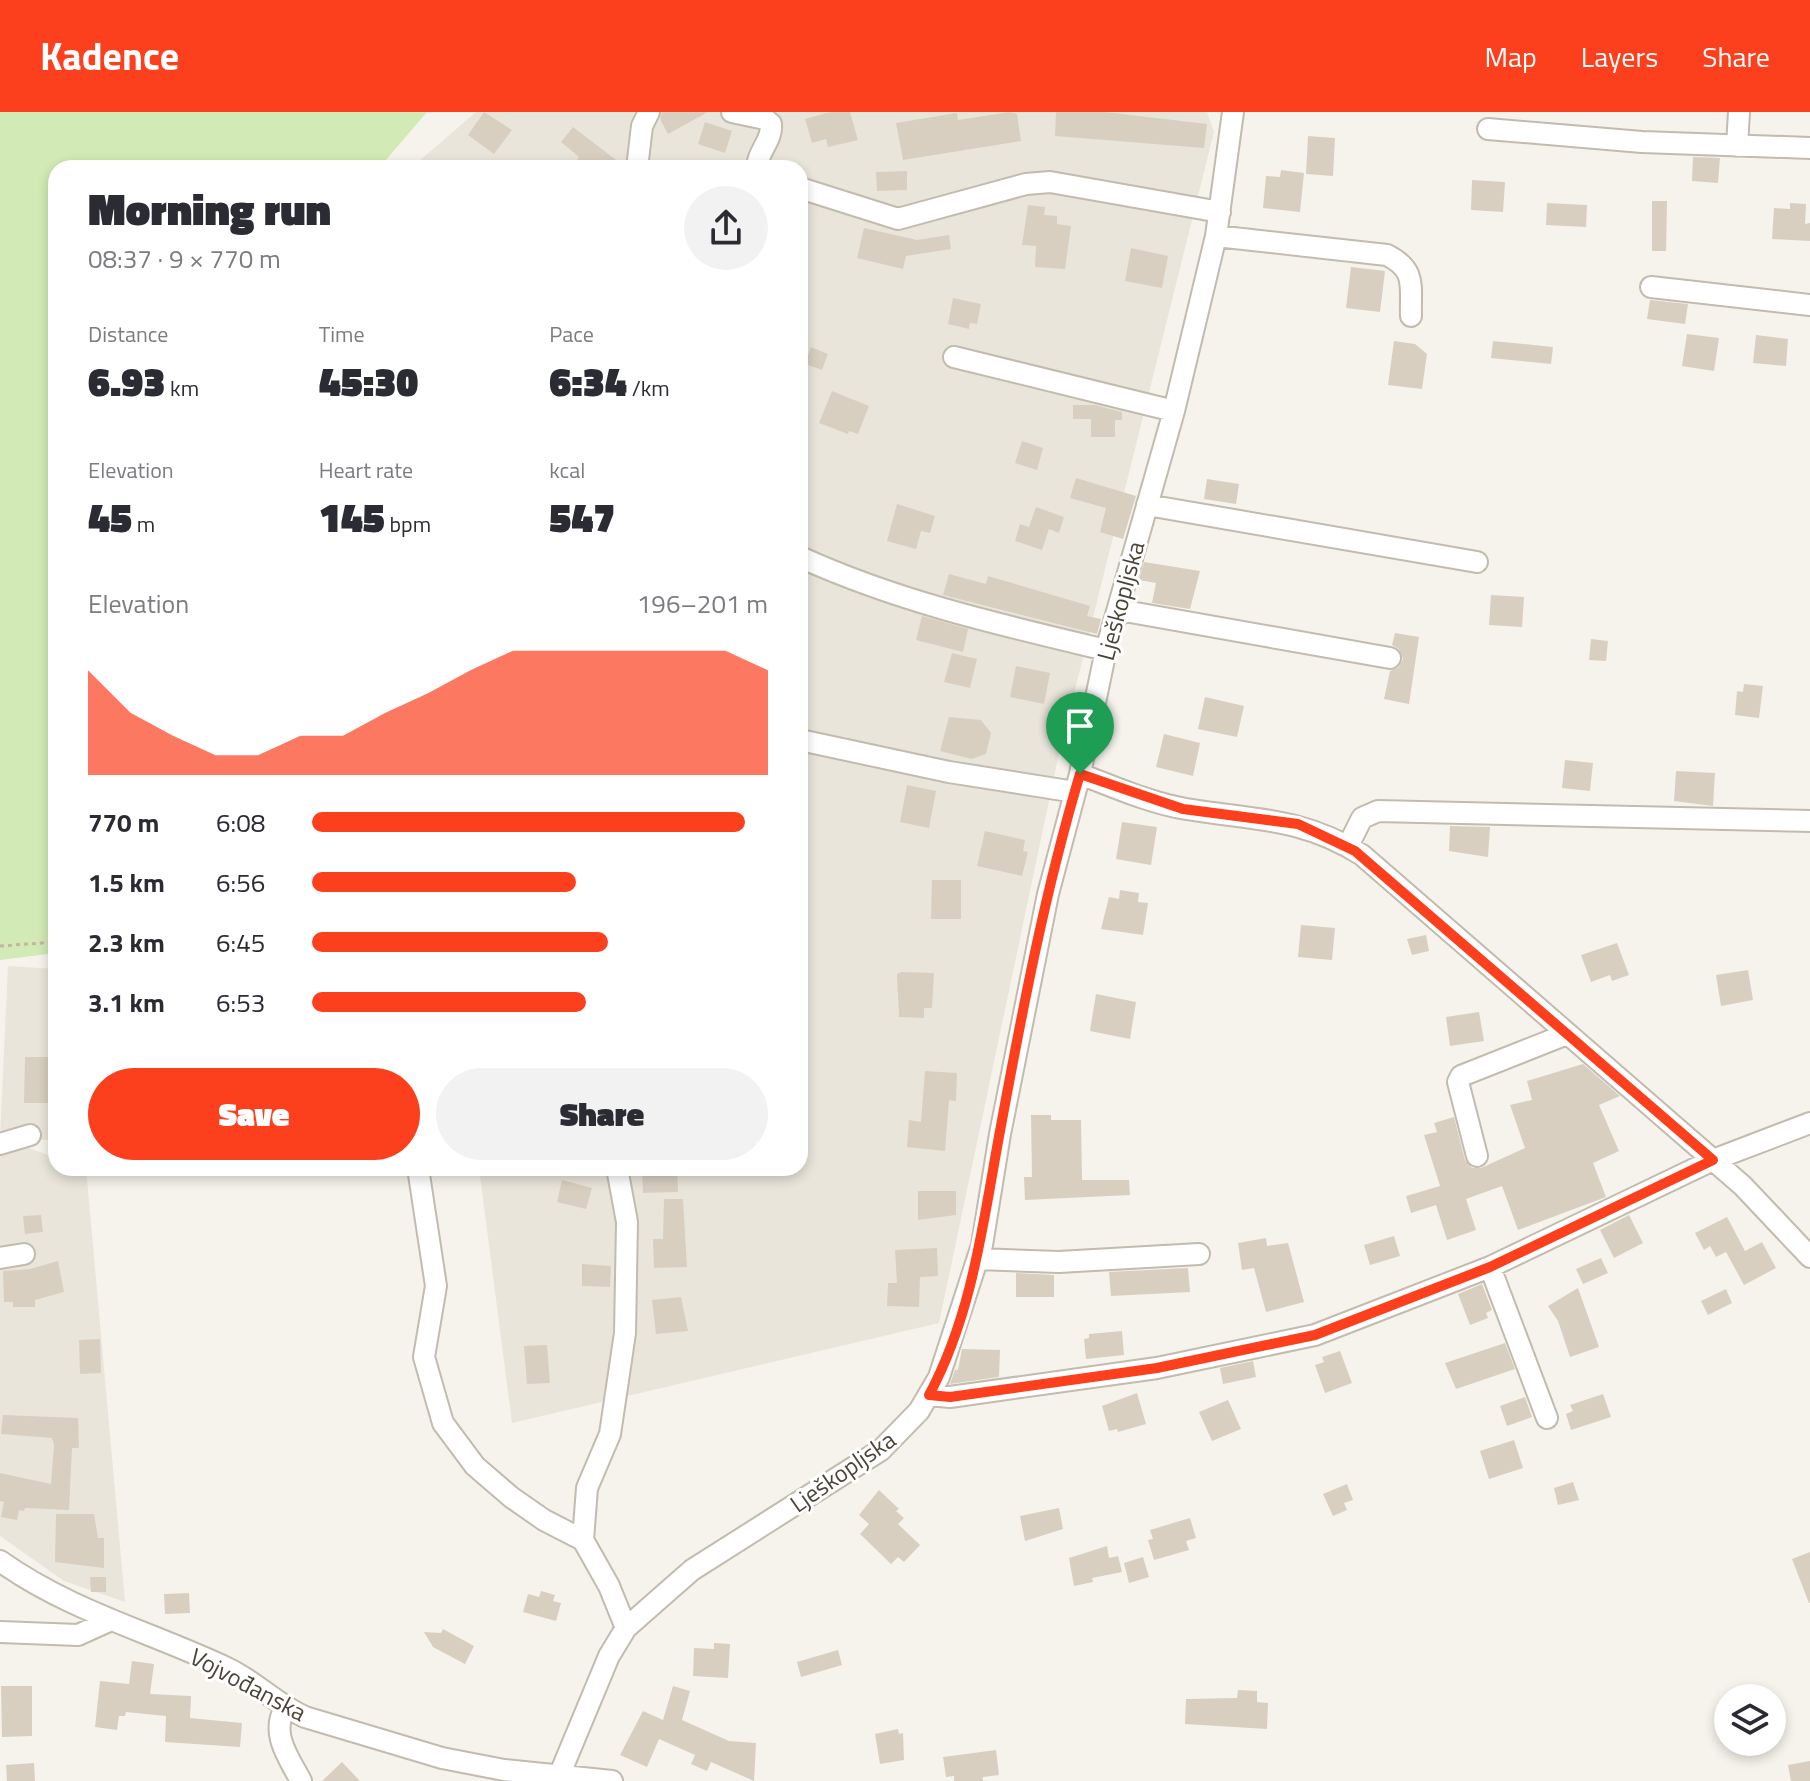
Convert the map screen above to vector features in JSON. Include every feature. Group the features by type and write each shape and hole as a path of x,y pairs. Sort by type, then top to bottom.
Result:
{"street":[{"path":"638,160 642,126 649,112"},
{"path":"732,112 765,119 771,124 771,135 757,160"},
{"name":"Lješkopljska","path":"559,1776 609,1656 626,1628 692,1570 881,1450 902,1430 929,1395 947,1357 978,1259 1048,894 1078,783 1106,650 1174,411 1216,236 1233,112"},
{"path":"1737,146 1739,112"},
{"path":"1488,129 1810,148"},
{"path":"808,191 898,219 1026,184 1050,182 1220,212"},
{"path":"1216,236 1387,255 1403,263 1410,275 1411,316"},
{"path":"1651,287 1810,305"},
{"path":"954,357 1174,411"},
{"path":"1147,505 1477,562"},
{"path":"808,561 859,584 932,608 1106,650"},
{"path":"1119,610 1390,658"},
{"path":"808,742 949,772 1078,783 1183,809 1298,824 1348,846 1375,865 1713,1160 1810,1257"},
{"path":"1348,846 1362,818 1378,811 1810,821"},
{"path":"1477,1156 1458,1082 1461,1076 1567,1034"},
{"path":"929,1395 950,1397 1237,1353 1315,1335 1490,1267 1713,1160 1810,1123"},
{"path":"0,1144 30,1135"},
{"path":"419,1176 436,1286 424,1357 443,1423 475,1466 511,1497 544,1520 583,1540 609,1586 626,1628"},
{"path":"583,1540 587,1488 610,1434 625,1333 627,1222 618,1176"},
{"path":"0,1258 24,1254"},
{"path":"978,1259 1059,1262 1199,1254"},
{"path":"1490,1267 1547,1418"},
{"name":"Vojvođanska","path":"0,1561 109,1621 227,1668 285,1708 442,1758 504,1770 612,1781"},
{"path":"0,1632 78,1635 109,1621"},
{"path":"285,1708 279,1719 279,1735 301,1781"}],"path":[{"path":"0,946 48,943"}],"shaded area":[{"path":"476,112 1207,112 1214,132 1058,758 939,1323 512,1423 480,1176 808,1176 808,160 420,160"},
{"path":"8,966 48,968 48,1140 5,1139 48,1155 48,1176 87,1176 125,1602 64,1581 0,1536 0,1138"}],"green space":[{"path":"0,112 427,112 386,160 48,160 48,954 0,960"}],"building":[{"path":"484,112 512,130 494,154 468,135"},
{"path":"662,112 708,112 668,134 660,119"},
{"path":"830,112 850,112 858,140 828,147 826,139 812,143 805,119"},
{"path":"1009,112 1017,114 1021,141 903,160 896,123 957,113 958,120"},
{"path":"1056,112 1105,112 1207,124 1204,148 1055,136"},
{"path":"705,122 732,131 725,153 698,144"},
{"path":"573,127 616,160 577,160 579,157 561,142"},
{"path":"1308,136 1335,138 1333,176 1306,174"},
{"path":"1693,157 1720,158 1718,183 1692,181"},
{"path":"1281,170 1304,173 1300,212 1263,208 1266,176 1280,177"},
{"path":"907,171 907,190 877,191 876,172"},
{"path":"1472,180 1505,182 1503,212 1471,210"},
{"path":"1652,201 1667,201 1666,251 1652,251"},
{"path":"1547,203 1587,205 1586,227 1546,225"},
{"path":"1790,203 1806,204 1805,224 1810,223 1810,241 1772,239 1774,208 1790,209"},
{"path":"1028,205 1045,207 1044,215 1057,216 1057,224 1071,226 1065,269 1035,267 1036,246 1022,245"},
{"path":"864,228 917,240 949,235 951,249 906,256 903,269 857,258"},
{"path":"1131,248 1168,256 1162,288 1125,281"},
{"path":"1351,267 1385,271 1380,312 1346,308"},
{"path":"953,298 981,304 977,324 970,323 969,329 948,324"},
{"path":"1650,300 1688,304 1685,324 1647,319"},
{"path":"1687,334 1719,338 1714,371 1682,366"},
{"path":"1756,335 1788,339 1786,366 1753,363"},
{"path":"1394,341 1415,344 1427,354 1422,389 1388,385"},
{"path":"1493,341 1553,347 1551,364 1491,358"},
{"path":"811,347 828,354 822,370 808,365"},
{"path":"832,391 869,406 858,434 849,431 848,434 819,423"},
{"path":"1073,405 1095,405 1122,412 1122,420 1115,420 1115,437 1091,437 1091,419 1073,419"},
{"path":"1022,441 1043,448 1037,470 1015,463"},
{"path":"1076,478 1136,496 1123,539 1100,532 1106,508 1070,498"},
{"path":"1207,479 1239,484 1236,504 1204,499"},
{"path":"897,504 935,516 930,533 921,531 916,549 887,541"},
{"path":"1036,507 1064,517 1059,533 1049,529 1042,550 1015,541 1020,524 1029,527"},
{"path":"1144,562 1200,571 1190,609 1152,603 1156,583 1139,580"},
{"path":"949,574 986,584 988,576 1090,606 1087,616 1101,619 1097,634 943,595"},
{"path":"1491,595 1524,597 1522,627 1489,625"},
{"path":"922,616 968,629 963,652 916,640"},
{"path":"1395,633 1419,637 1409,704 1384,699 1390,671 1399,667 1403,659 1399,649 1392,645"},
{"path":"1591,639 1608,641 1606,661 1589,660"},
{"path":"952,653 977,659 970,688 944,682"},
{"path":"1016,666 1050,673 1044,704 1010,697"},
{"path":"1744,684 1763,686 1759,718 1735,715 1737,691 1743,692"},
{"path":"1205,697 1244,706 1237,737 1198,729"},
{"path":"949,717 981,720 991,733 986,754 972,759 940,751"},
{"path":"1164,734 1200,743 1193,776 1156,767"},
{"path":"1565,760 1593,763 1590,791 1562,788"},
{"path":"1676,771 1715,773 1713,806 1674,801"},
{"path":"907,785 936,791 929,828 900,822"},
{"path":"1122,822 1157,827 1151,865 1116,859"},
{"path":"1450,826 1490,827 1488,857 1449,851"},
{"path":"985,831 1025,840 1023,851 1028,852 1022,876 977,866"},
{"path":"932,880 961,880 961,919 931,919"},
{"path":"1120,890 1139,893 1138,902 1148,903 1143,935 1101,929 1109,897 1119,899"},
{"path":"1301,925 1335,928 1332,960 1298,957"},
{"path":"1426,935 1429,951 1412,955 1407,939"},
{"path":"1617,943 1629,975 1612,981 1610,975 1591,982 1581,955"},
{"path":"1748,970 1753,1000 1721,1006 1716,975"},
{"path":"934,973 932,1008 924,1008 924,1018 899,1017 897,974"},
{"path":"1096,994 1136,1002 1130,1039 1090,1031"},
{"path":"1479,1012 1484,1041 1450,1046 1446,1017"},
{"path":"25,1057 48,1057 48,1103 24,1103"},
{"path":"1583,1064 1620,1096 1599,1105 1619,1151 1593,1163 1606,1197 1518,1230 1502,1186 1466,1199 1476,1230 1447,1240 1436,1205 1411,1213 1406,1196 1440,1186 1424,1135 1437,1132 1434,1123 1454,1117 1465,1160 1472,1168 1481,1168 1525,1148 1510,1105 1532,1100 1527,1081"},
{"path":"925,1071 957,1073 956,1101 949,1100 945,1151 907,1147 909,1120 921,1122"},
{"path":"1031,1115 1051,1115 1051,1120 1081,1120 1082,1180 1129,1180 1130,1195 1025,1200 1024,1177 1032,1177"},
{"path":"642,1176 677,1176 678,1192 643,1193"},
{"path":"562,1180 592,1188 586,1209 557,1202"},
{"path":"918,1191 956,1191 956,1215 918,1220"},
{"path":"664,1199 683,1199 687,1267 654,1268 653,1239 663,1239"},
{"path":"41,1215 43,1232 25,1234 23,1216"},
{"path":"1629,1215 1643,1243 1614,1258 1600,1230"},
{"path":"1727,1217 1745,1251 1762,1242 1776,1268 1744,1285 1726,1252 1716,1257 1710,1246 1704,1250 1695,1233"},
{"path":"1394,1236 1400,1256 1370,1265 1364,1245"},
{"path":"1266,1238 1267,1246 1288,1243 1304,1302 1266,1312 1254,1268 1242,1270 1238,1243"},
{"path":"937,1248 938,1276 920,1277 919,1307 887,1306 888,1283 897,1283 895,1250"},
{"path":"1601,1258 1608,1273 1583,1284 1576,1269"},
{"path":"58,1261 64,1292 35,1300 35,1307 13,1307 13,1302 4,1302 3,1271 30,1269"},
{"path":"582,1264 611,1266 610,1287 582,1286"},
{"path":"1188,1268 1190,1292 1111,1296 1109,1272"},
{"path":"1016,1273 1054,1275 1054,1297 1016,1297"},
{"path":"1482,1284 1492,1310 1486,1313 1488,1318 1470,1325 1458,1294"},
{"path":"1578,1288 1599,1347 1570,1357 1558,1321 1548,1306"},
{"path":"1726,1289 1732,1303 1708,1315 1701,1301"},
{"path":"681,1297 688,1331 656,1334 652,1300"},
{"path":"1122,1331 1124,1355 1086,1359 1084,1339 1089,1338 1089,1334"},
{"path":"100,1339 101,1373 80,1374 79,1340"},
{"path":"1505,1343 1515,1369 1456,1389 1445,1363"},
{"path":"547,1345 550,1383 527,1384 524,1346"},
{"path":"962,1349 1000,1350 999,1377 950,1384 955,1370 958,1370"},
{"path":"1340,1351 1352,1383 1325,1393 1315,1365 1324,1362 1322,1357"},
{"path":"1253,1361 1256,1377 1223,1384 1220,1368"},
{"path":"1137,1393 1146,1424 1118,1432 1117,1429 1109,1431 1102,1406"},
{"path":"1603,1394 1611,1417 1571,1430 1566,1414 1573,1411 1570,1405"},
{"path":"1525,1397 1532,1417 1507,1426 1500,1406"},
{"path":"1228,1400 1241,1429 1212,1441 1199,1412"},
{"path":"3,1415 78,1418 79,1448 72,1448 69,1510 25,1508 24,1511 19,1510 17,1520 1,1517 4,1502 0,1501 0,1473 51,1484 54,1445 52,1438 1,1434"},
{"path":"1514,1440 1523,1468 1489,1479 1480,1451"},
{"path":"1573,1482 1579,1500 1558,1505 1554,1488"},
{"path":"1347,1484 1353,1500 1344,1503 1347,1510 1333,1516 1323,1494"},
{"path":"879,1490 899,1509 896,1511 904,1518 898,1524 920,1545 904,1562 898,1557 891,1564 860,1534 869,1524 859,1515"},
{"path":"1059,1508 1063,1529 1025,1541 1020,1516"},
{"path":"56,1514 94,1514 98,1538 104,1538 104,1568 55,1562"},
{"path":"1190,1518 1196,1538 1186,1541 1189,1550 1154,1560 1148,1540 1153,1539 1150,1530"},
{"path":"1107,1546 1109,1558 1118,1556 1122,1572 1092,1578 1093,1582 1074,1586 1069,1558"},
{"path":"1810,1552 1810,1603 1809,1603 1792,1559"},
{"path":"1143,1557 1149,1577 1129,1583 1124,1563"},
{"path":"90,1577 106,1577 106,1592 91,1592"},
{"path":"541,1591 555,1595 553,1601 561,1603 556,1621 523,1612 528,1594 539,1597"},
{"path":"189,1593 190,1613 165,1614 164,1594"},
{"path":"443,1629 474,1646 465,1664 433,1647 424,1632 441,1633"},
{"path":"714,1643 730,1644 728,1678 693,1676 694,1648 714,1649"},
{"path":"838,1650 842,1665 801,1677 797,1662"},
{"path":"132,1661 154,1664 150,1694 191,1696 190,1718 242,1723 240,1747 165,1742 166,1716 126,1712 125,1716 119,1716 117,1730 95,1727 100,1681 129,1684"},
{"path":"1,1686 32,1686 32,1736 2,1737"},
{"path":"673,1686 690,1691 682,1720 729,1741 756,1743 754,1781 711,1762 707,1771 691,1764 695,1755 659,1739 647,1767 620,1755 643,1711 663,1720"},
{"path":"1238,1690 1257,1691 1257,1702 1268,1703 1267,1729 1185,1724 1186,1699 1237,1698"},
{"path":"898,1729 899,1734 903,1733 904,1760 880,1764 875,1734"},
{"path":"996,1750 999,1775 983,1777 983,1781 954,1781 954,1776 946,1777 943,1757"},
{"path":"1810,1761 1810,1781 1791,1781 1788,1765"},
{"path":"342,1762 360,1781 322,1781"},
{"path":"34,1763 35,1781 7,1781 6,1765"}],"route":[{"path":"1080,774 1183,809 1287,821 1336,839 1375,865 1713,1160 1490,1267 1315,1335 1157,1368 932,1397 929,1395 947,1357 982,1245 1000,1134 1048,894 1080,774"}]}
